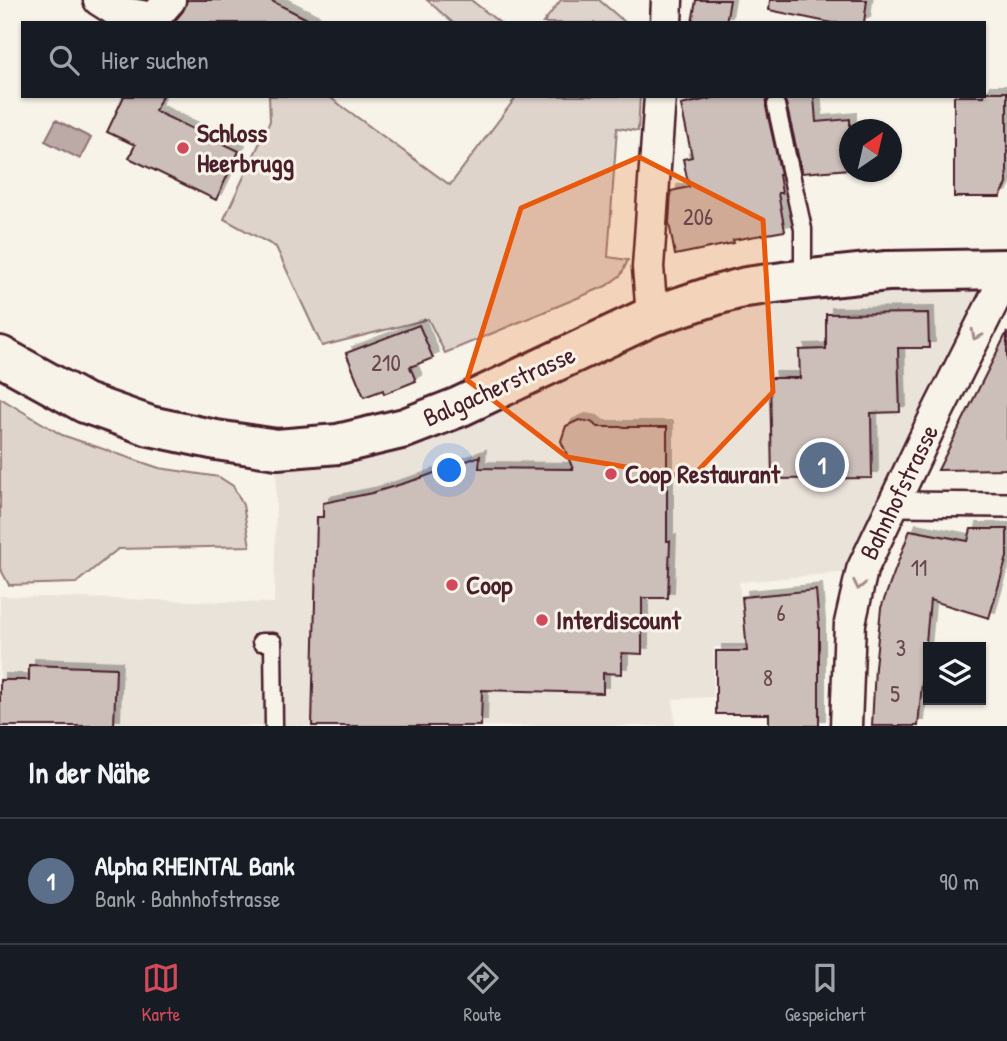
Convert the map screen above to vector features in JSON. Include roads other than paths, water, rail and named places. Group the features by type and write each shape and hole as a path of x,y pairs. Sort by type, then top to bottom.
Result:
{"main road":[{"name":"Balgacherstrasse","path":"0,356 85,402 149,426 277,449 338,444 405,428 459,407 652,316 726,292 783,282 887,271 1007,272"}],"street":[{"path":"100,0 118,12 154,18 170,0"},
{"path":"666,21 667,0"},
{"path":"652,316 648,267 660,98"},
{"name":"Bahnhofstrasse","path":"846,726 850,623 862,570 1007,272"},
{"path":"893,505 1007,505"}],"lane":[{"path":"776,105 803,229 803,280"},
{"path":"261,642 273,642 269,720"}],"place":[{"name":"Schloss Heerbrugg","path":"183,148"},
{"name":"Alpha RHEINTAL Bank","path":"822,465"},
{"name":"Coop Restaurant","path":"611,474"},
{"name":"Coop","path":"452,585"},
{"name":"Interdiscount","path":"542,620"}]}
